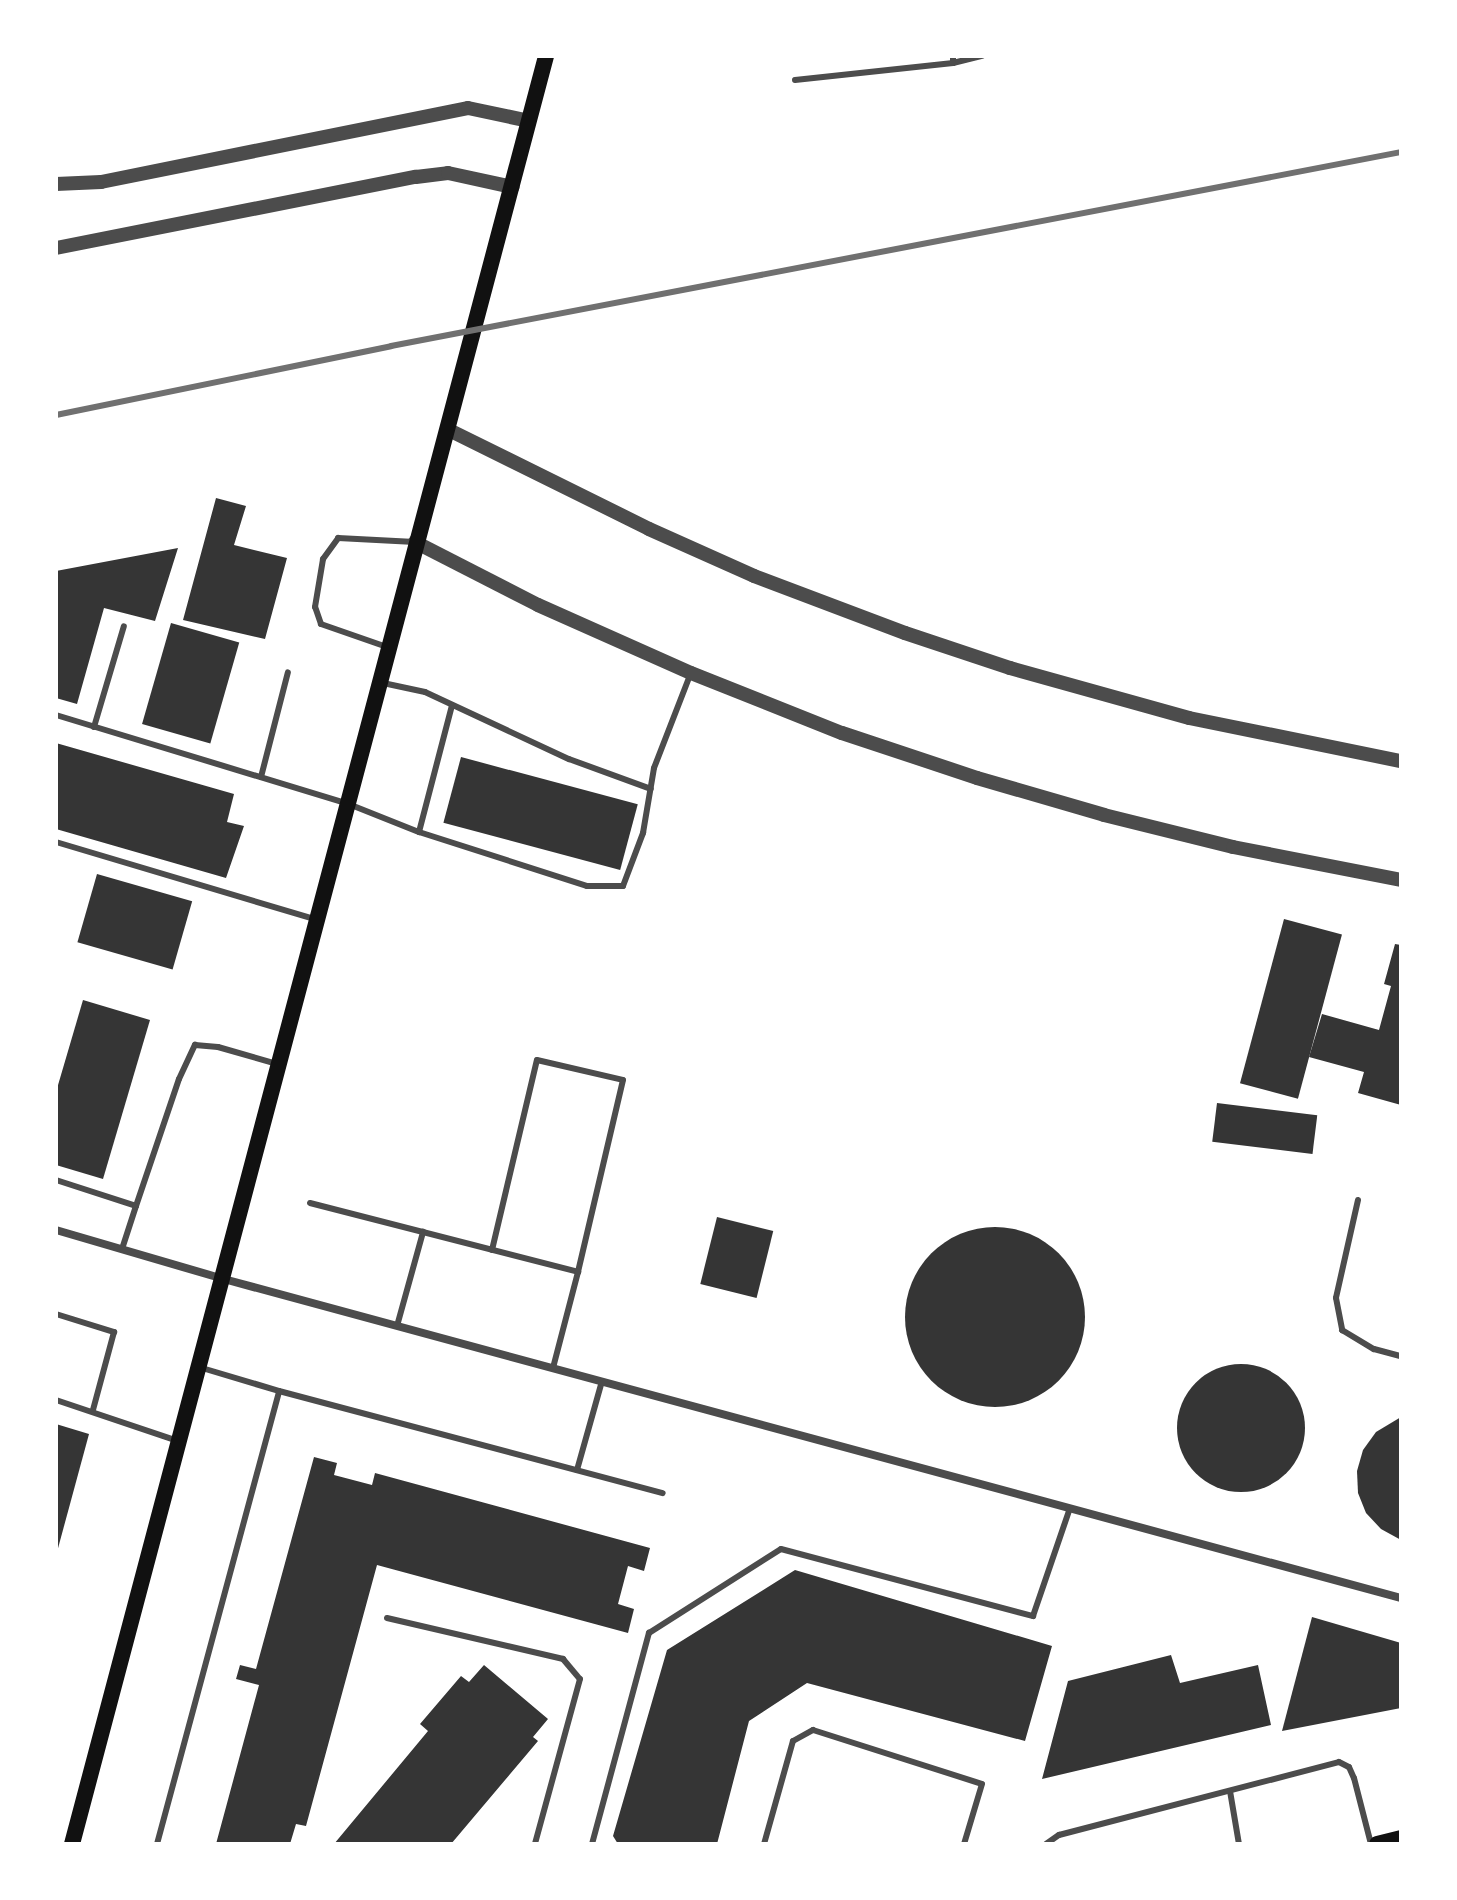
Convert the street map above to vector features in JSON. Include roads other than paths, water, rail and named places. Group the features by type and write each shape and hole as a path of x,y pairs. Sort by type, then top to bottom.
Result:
{"main road":[{"path":"72,1844 546,56"},
{"path":"1377,1844 1401,1838"}],"street":[{"path":"56,184 101,182 468,108 529,121"},
{"path":"56,248 416,177 448,173 512,187"},
{"path":"447,429 727,564 905,633 1010,668 1189,718 1401,761"},
{"path":"415,542 538,605 691,673 842,733 1089,811 1233,847 1401,880"},
{"path":"56,1230 220,1278 1401,1598"}],"lane":[{"path":"795,80 982,56"},
{"path":"387,647 321,624 315,607 323,559 338,538 415,542"},
{"path":"94,727 124,626"},
{"path":"261,777 288,672"},
{"path":"56,715 346,803 419,832 587,886 623,886 643,833 654,768 691,673"},
{"path":"378,681 425,692 569,759 651,789"},
{"path":"419,832 452,705"},
{"path":"56,842 315,919"},
{"path":"122,1249 179,1079 195,1045 218,1047 277,1064"},
{"path":"492,1250 537,1060 623,1080 553,1368"},
{"path":"56,1180 136,1206"},
{"path":"1358,1200 1336,1298 1342,1330 1374,1349 1401,1356"},
{"path":"310,1203 578,1272"},
{"path":"397,1326 423,1232"},
{"path":"56,1314 114,1332 93,1410"},
{"path":"198,1367 663,1493"},
{"path":"577,1470 602,1381"},
{"path":"157,1844 279,1391"},
{"path":"56,1400 178,1441"},
{"path":"592,1844 649,1633 781,1549 1033,1616 1070,1508"},
{"path":"387,1618 563,1659 580,1679 535,1844"},
{"path":"764,1844 793,1741 813,1730 982,1784 964,1844"},
{"path":"1046,1844 1059,1835 1339,1762 1349,1767 1354,1778 1371,1844"},
{"path":"1230,1791 1239,1844"}],"railway":[{"path":"56,415 391,346 1401,152"}]}
